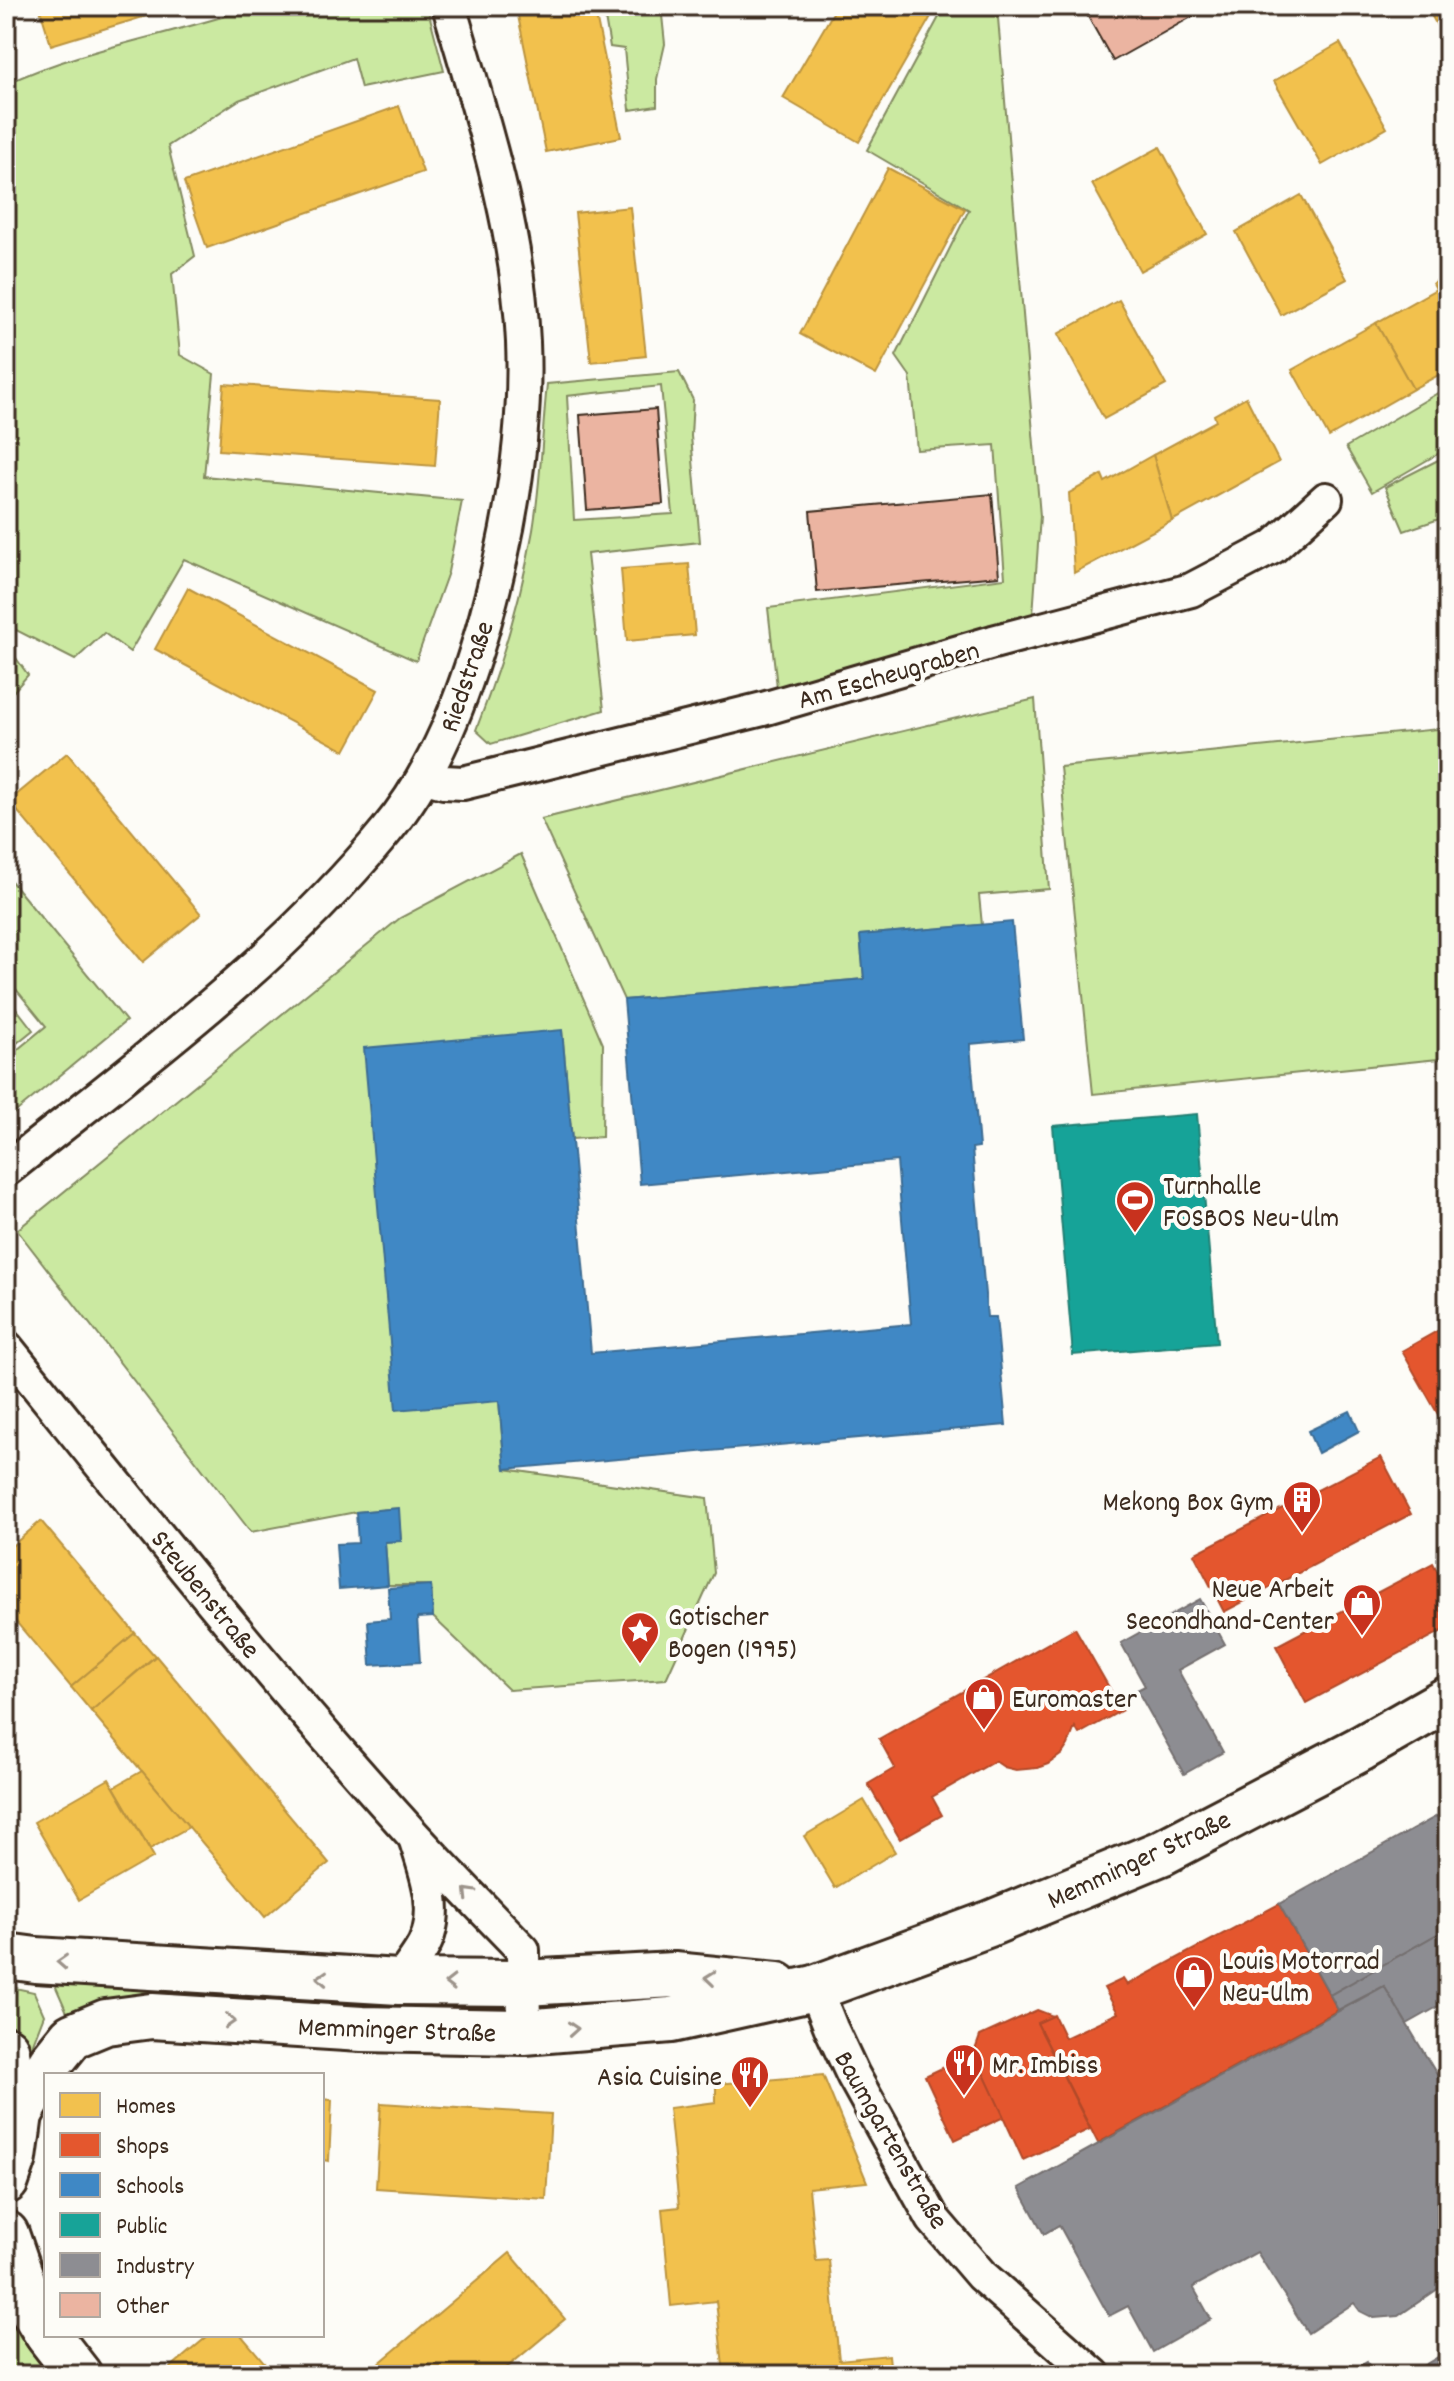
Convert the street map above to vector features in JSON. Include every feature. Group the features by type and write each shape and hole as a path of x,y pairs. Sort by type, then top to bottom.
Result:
{"main road":[{"name":"Memminger Straße","path":"44,2073 72,2036 106,2022 152,2016 362,2029 524,2032 671,2020 815,1988 989,1924 1161,1853 1362,1748 1448,1699"},
{"name":"Memminger Straße","path":"6,1956 399,1982 523,1983 674,1975 815,1988"},
{"path":"6,2049 20,2114 14,2158 6,2181"},
{"name":"Memminger Straße","path":"20,2114 44,2074"},
{"path":"6,2234 32,2309 44,2328"},
{"path":"50,2337 79,2375"}],"street":[{"name":"Riedstraße","path":"6,1170 213,1004 285,941 388,829 426,777 451,722 486,618 512,508 521,416 523,342 506,214 449,6"},
{"name":"Am Escheugraben","path":"426,777 463,783 763,709 993,642 1191,590 1273,547 1326,499"},
{"name":"Steubenstraße","path":"6,1347 245,1642 413,1835 523,1950 524,2032"},
{"name":"Steubenstraße","path":"399,1982 425,1943 432,1899 413,1835"},
{"name":"Baumgartenstraße","path":"815,1988 860,2089 933,2219 981,2275 1094,2375"}],"green space":[{"path":"256,6 427,6 444,71 361,88 353,58 239,100 168,146 195,256 172,274 180,355 214,374 204,476 462,501 448,572 416,661 184,559 130,652 104,633 75,660 6,625 6,84 67,60"},
{"path":"603,6 661,6 665,44 657,79 657,106 630,110 624,49 610,47"},
{"path":"945,6 997,6 1040,516 1033,615 777,687 768,608 1005,578 995,445 917,450 910,376 896,356 969,210 867,150"},
{"path":"679,372 693,400 691,436 700,542 587,554 604,710 491,744 476,730 494,681 523,581 538,494 547,384","holes":["661,386 673,514 574,520 567,396"]},
{"path":"1448,387 1448,448 1372,492 1346,447"},
{"path":"1448,455 1448,516 1404,531 1385,487"},
{"path":"6,644 28,675 6,700"},
{"path":"1035,699 1049,889 979,895 982,925 860,935 864,979 624,1000 541,819"},
{"path":"1448,728 1448,1058 1093,1094 1060,767"},
{"path":"521,854 603,1044 602,1137 572,1139 562,1030 499,1401 505,1469 707,1498 714,1573 666,1679 509,1690 433,1617 431,1585 388,1585 385,1542 401,1540 398,1508 356,1512 251,1532 17,1230 400,918"},
{"path":"6,875 126,1021 6,1120 6,1059 46,1026 6,977"},
{"path":"6,995 33,1030 6,1052"},
{"path":"52,1978 491,1995 491,2019 73,2026"},
{"path":"6,1986 34,1992 44,2015 22,2072 17,2047 6,2024"},
{"path":"6,2311 21,2338 57,2375 6,2375"}],"building: Homes":[{"path":"39,6 179,6 51,45"},
{"path":"516,6 594,6 621,137 546,152"},
{"path":"837,6 937,6 859,142 783,98"},
{"path":"1426,6 1448,6 1448,45"},
{"path":"1340,43 1387,128 1322,165 1274,81"},
{"path":"399,106 423,172 207,248 184,182"},
{"path":"1160,147 1207,234 1140,271 1092,184"},
{"path":"888,168 965,209 876,375 800,334"},
{"path":"1301,195 1347,279 1281,315 1236,232"},
{"path":"630,207 646,356 591,362 575,213"},
{"path":"1448,274 1448,370 1413,389 1376,323 1436,289 1433,283"},
{"path":"1119,300 1166,385 1104,419 1058,334"},
{"path":"1376,323 1413,389 1329,437 1292,370"},
{"path":"224,384 440,399 435,466 219,450"},
{"path":"1246,397 1279,462 1172,521 1153,455 1216,421 1214,415"},
{"path":"1153,455 1172,521 1074,573 1069,493 1102,475 1105,482"},
{"path":"689,564 695,635 627,641 621,569"},
{"path":"188,588 378,690 345,751 155,649"},
{"path":"67,753 201,914 143,962 9,801"},
{"path":"41,1521 135,1633 71,1687 6,1610 6,1551"},
{"path":"135,1633 155,1656 91,1711 71,1687"},
{"path":"156,1656 329,1863 265,1917 91,1711"},
{"path":"142,1771 189,1827 150,1849 114,1787"},
{"path":"109,1779 154,1857 79,1900 34,1822"},
{"path":"864,1800 895,1852 835,1888 804,1836"},
{"path":"823,2075 867,2182 809,2188 816,2261 829,2260 839,2360 889,2355 891,2375 724,2375 716,2301 671,2306 662,2209 679,2207 669,2108 716,2102 716,2084"},
{"path":"324,2099 332,2100 329,2161 324,2160"},
{"path":"381,2103 551,2114 546,2199 376,2188"},
{"path":"510,2253 565,2319 498,2375 365,2375"},
{"path":"207,2337 243,2337 275,2375 175,2375 170,2368"}],"building: Shops":[{"path":"1448,1325 1448,1432 1402,1351"},
{"name":"Mekong Box Gym","path":"1381,1457 1411,1514 1224,1612 1194,1554"},
{"name":"Neue Arbeit Secondhand-Center","path":"1433,1563 1448,1592 1448,1628 1306,1703 1276,1646"},
{"name":"Euromaster","path":"1075,1628 1122,1710 1079,1734 1075,1727 1062,1754 1048,1764 1016,1770 995,1761 932,1797 942,1815 900,1839 868,1784 895,1768 879,1739"},
{"path":"1279,1904 1338,2010 1098,2143 1037,2023 1054,2015 1065,2038 1118,2013 1104,1988 1123,1979 1127,1985"},
{"path":"1037,2010 1053,2016 1037,2023 1090,2129 1023,2160 974,2053 980,2036"},
{"name":"Mr. Imbiss","path":"974,2053 1004,2117 955,2140 925,2076"}],"building: Schools":[{"path":"1012,922 1023,1039 970,1044 979,1147 972,1148 987,1317 996,1317 1006,1425 505,1469 499,1401 396,1410 364,1048 562,1030 591,1353 911,1324 897,1161 640,1184 624,1000 864,979 860,935"},
{"path":"1350,1411 1359,1431 1318,1453 1308,1431"},
{"path":"399,1508 401,1541 385,1542 388,1585 339,1589 336,1544 358,1543 356,1512"},
{"path":"431,1585 433,1617 417,1618 420,1662 371,1665 368,1621 390,1619 388,1588"}],"building: Public":[{"name":"Turnhalle FOSBOS Neu-Ulm","path":"1197,1114 1217,1343 1073,1355 1053,1126"}],"building: Industry":[{"path":"1200,1599 1225,1644 1178,1670 1223,1752 1184,1774 1137,1690 1145,1686 1121,1643"},
{"path":"1448,1810 1448,1928 1330,1995 1279,1904"},
{"path":"1448,1928 1448,2001 1407,2024 1384,1986 1338,2010 1330,1995"},
{"path":"1384,1986 1448,2093 1448,2282 1398,2316 1374,2318 1360,2311 1354,2303 1308,2333 1257,2252 1193,2287 1211,2319 1153,2352 1128,2306 1109,2316 1059,2225 1044,2234 1019,2188"},
{"path":"1448,2351 1448,2375 1408,2375"},
{"path":"1367,2362 1375,2375 1346,2375"}],"building: Other":[{"path":"1082,6 1211,6 1113,61"},
{"path":"656,409 663,504 587,510 580,415"},
{"path":"992,494 999,576 817,592 810,511"}],"place":[{"name":"Turnhalle FOSBOS Neu-Ulm","path":"1135,1234"},
{"name":"Mekong Box Gym","path":"1302,1534"},
{"name":"Neue Arbeit Secondhand-Center","path":"1362,1637"},
{"name":"Gotischer Bogen (1995)","path":"640,1665"},
{"name":"Euromaster","path":"984,1731"},
{"name":"Louis Motorrad Neu-Ulm","path":"1194,2009"},
{"name":"Mr. Imbiss","path":"964,2097"},
{"name":"Asia Cuisine","path":"750,2109"}]}
